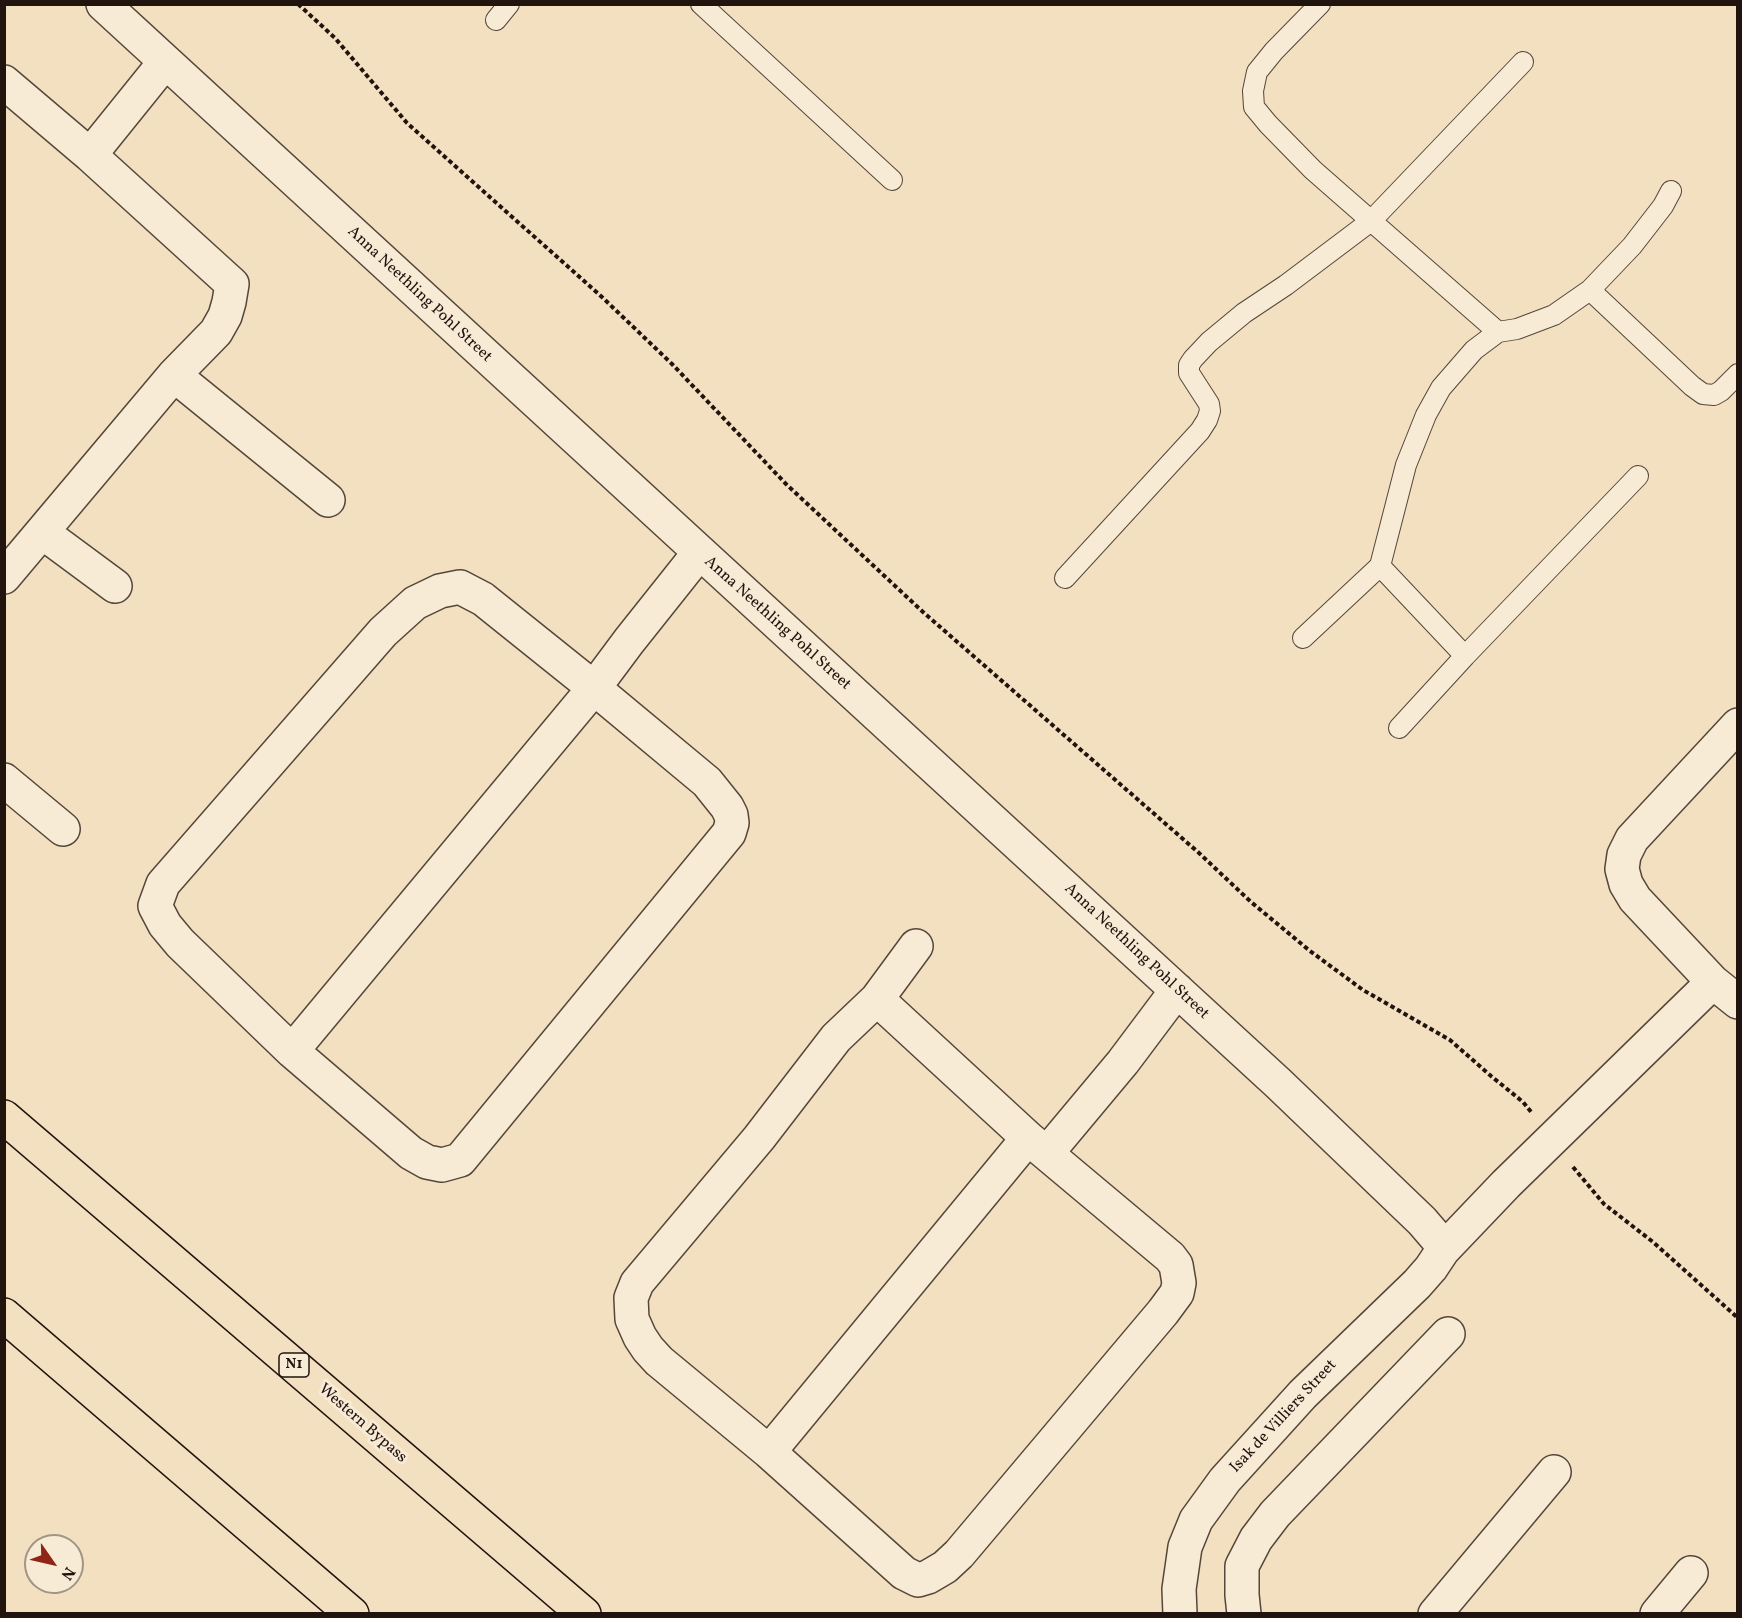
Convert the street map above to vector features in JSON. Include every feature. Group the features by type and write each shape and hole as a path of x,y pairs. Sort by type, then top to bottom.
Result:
{"highway":[{"name":"Western Bypass","path":"4,1117 584,1614"},
{"path":"4,1315 352,1614"}],"street":[{"name":"Anna Neethling Pohl Street","path":"103,4 1278,1083 1422,1221 1436,1237 1443,1250"},
{"path":"90,155 165,62"},
{"path":"4,82 90,155 232,284 225,316 216,332 174,375 4,577"},
{"path":"174,375 328,500"},
{"path":"42,532 115,586"},
{"path":"292,1052 594,688 699,553"},
{"path":"460,587 483,599 707,783 727,807 732,823 729,833 460,1160 442,1165 427,1162 411,1153 292,1052 180,943 165,925 155,906 163,884 383,632 415,603 440,591 460,587"},
{"path":"1725,992 1635,899 1626,884 1622,869 1624,855 1632,839 1737,725"},
{"path":"4,780 63,829"},
{"path":"877,999 1038,1145 1170,1257 1176,1265 1179,1283 1177,1293 1163,1312 959,1554 945,1567 918,1580 904,1573 769,1452 659,1361 648,1350 632,1319 632,1298 637,1283 759,1138 836,1038 877,999 916,946"},
{"path":"769,1452 1038,1145 1123,1062 1177,990"},
{"name":"Isak de Villiers Street","path":"1180,1614 1179,1589 1185,1547 1196,1520 1225,1480 1303,1394 1417,1284 1443,1250 1506,1184 1725,992"},
{"path":"1244,1614 1242,1566 1256,1539 1275,1514 1448,1334"},
{"path":"1435,1614 1554,1472"},
{"path":"1658,1614 1691,1573"}],"lane":[{"path":"496,20 509,4"},
{"path":"701,4 892,180"},
{"path":"1320,4 1274,51 1257,72 1253,91 1254,107 1313,170 1498,332"},
{"path":"1065,578 1185,448 1207,420 1210,411 1209,404 1189,373 1192,359 1244,313 1286,285 1371,221 1523,62"},
{"path":"1303,639 1380,566 1406,465 1426,415 1441,388 1464,360 1498,332 1517,329 1554,315 1590,290 1632,246 1663,206 1671,191"},
{"path":"1590,290 1703,394 1714,395 1721,391 1737,374"},
{"path":"1398,728 1638,476"},
{"path":"1380,566 1465,656"}],"path":[{"path":"298,4 335,38 407,123 603,298 672,364 786,484 923,612 1199,853 1251,902 1310,951 1363,990 1450,1040 1523,1102 1536,1119"},
{"path":"1570,1162 1604,1204 1653,1242 1737,1318"}]}
